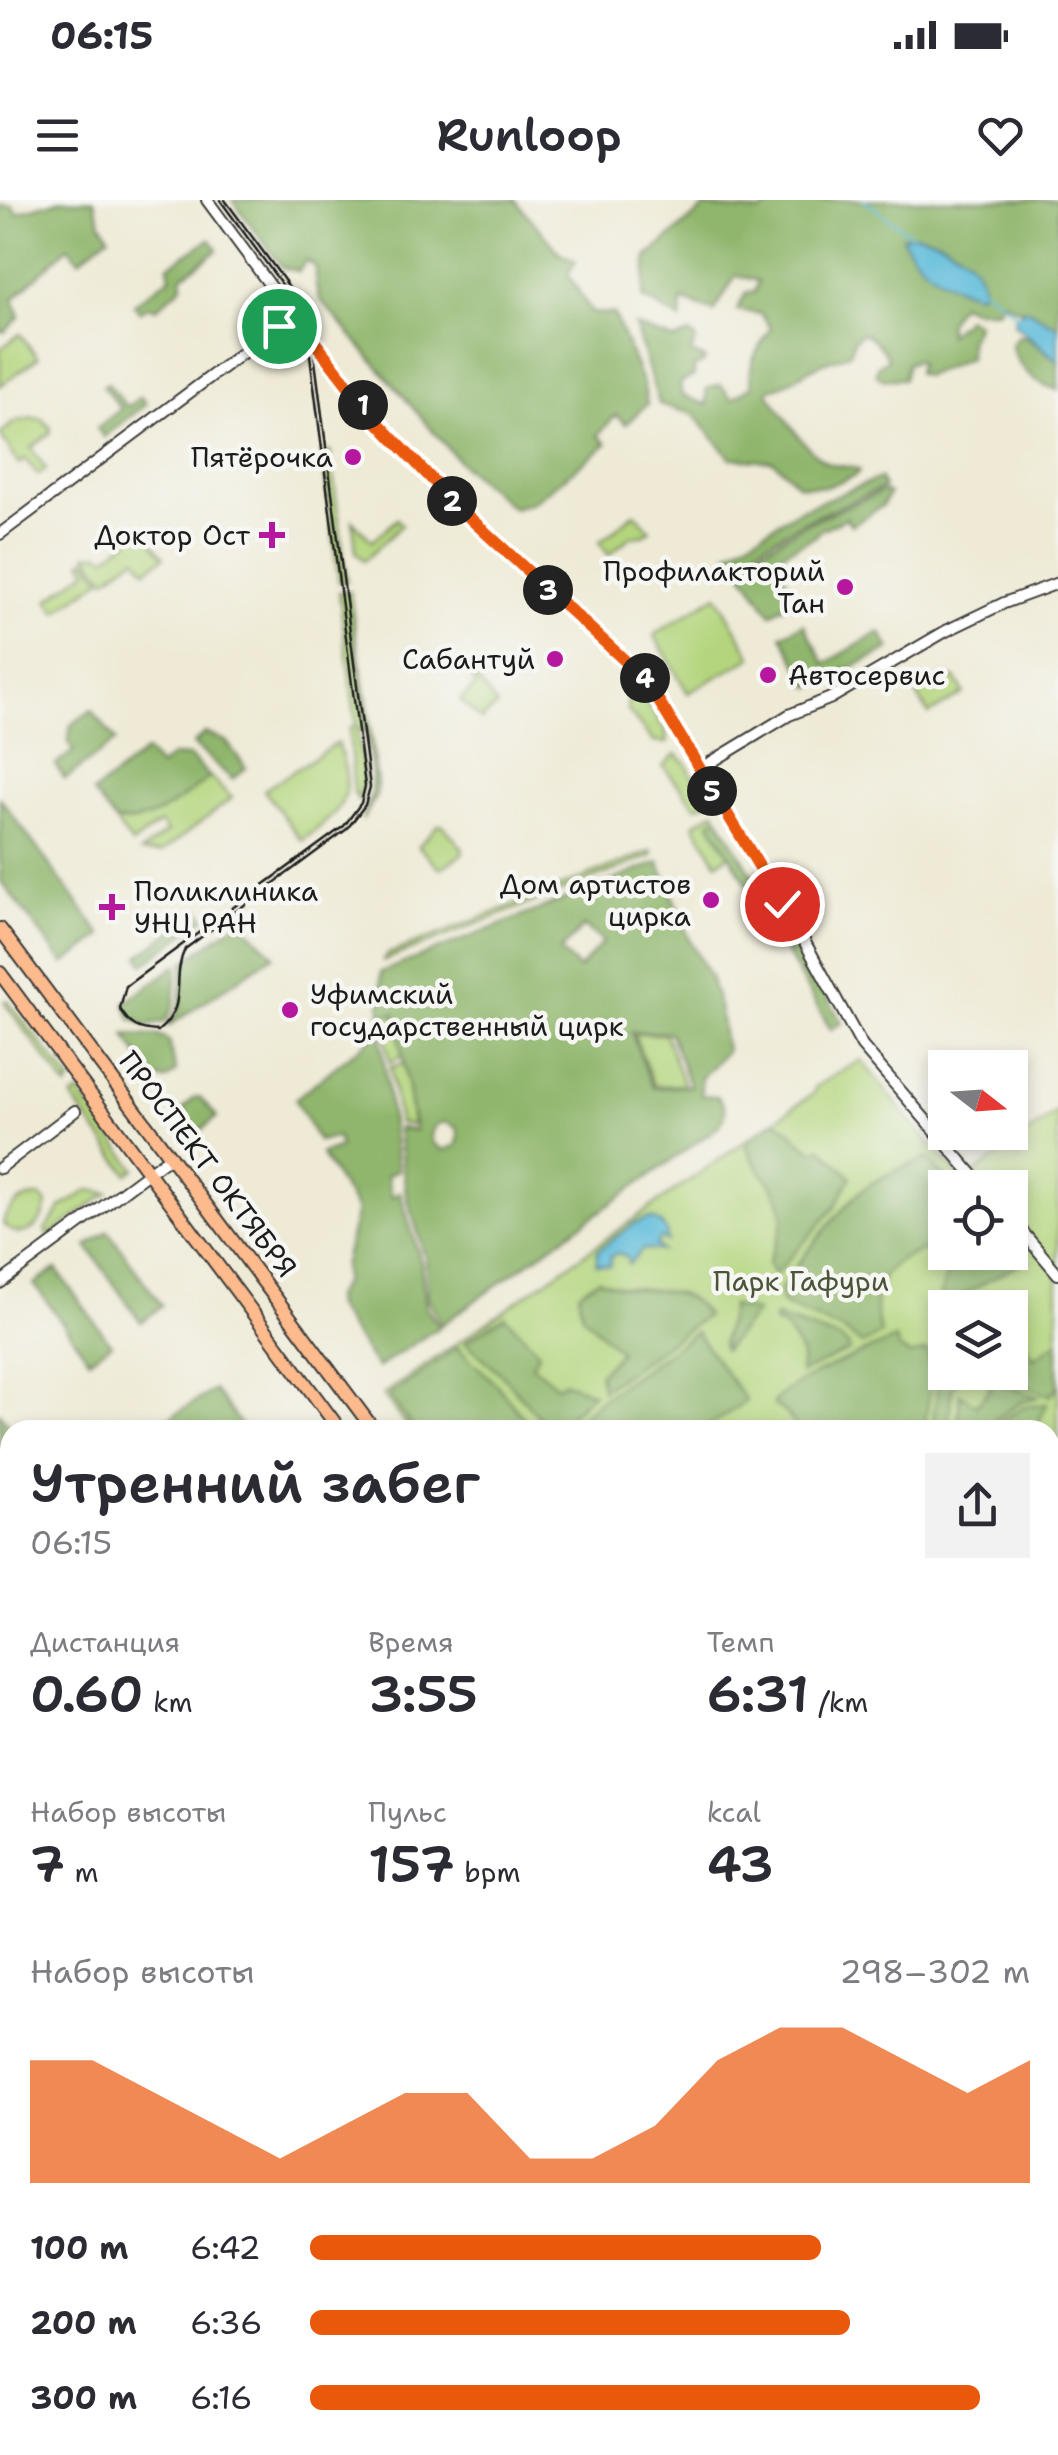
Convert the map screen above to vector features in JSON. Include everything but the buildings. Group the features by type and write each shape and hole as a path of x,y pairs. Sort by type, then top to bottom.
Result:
{"main road":[{"name":"ПРОСПЕКТ ОКТЯБРЯ","path":"2,935 367,1420"},
{"name":"ПРОСПЕКТ ОКТЯБРЯ","path":"0,973 333,1420"},
{"path":"102,1109 124,1093"}],"street":[{"path":"208,200 371,415 459,508 646,680 791,918 862,1046 969,1170"},
{"path":"0,534 294,315"},
{"path":"700,769 946,630 1058,584"},
{"path":"0,1168 75,1111"},
{"path":"0,1283 171,1156"},
{"path":"1028,1238 1058,1274"}],"green space":[{"path":"59,200 94,200 109,236 79,260 68,247 13,299 20,316 5,332 0,331 0,206 13,206 17,213"},
{"path":"232,200 515,200 560,253 576,261 568,274 592,313 614,314 644,386 647,404 626,424 616,415 598,435 607,444 533,502 513,508 465,468 320,299 316,267 306,260 299,271 283,268"},
{"path":"779,200 1058,200 1058,327 1030,310 1003,301 997,310 976,310 960,304 948,322 948,334 967,318 977,324 969,340 969,358 925,376 917,373 916,360 907,364 904,379 883,379 876,374 878,365 888,360 877,344 862,333 854,340 851,352 769,389 769,395 814,453 830,464 859,470 856,475 826,487 799,485 774,461 731,458 693,414 659,404 635,326 674,340 690,334 696,339 691,353 705,359 694,367 694,376 680,383 682,395 707,405 706,389 721,385 732,399 752,386 752,362 771,328 761,314 737,310 746,293 755,292 758,281 736,275 714,312 682,300 681,320 643,298 647,257 705,207 760,212"},
{"path":"210,239 218,250 182,276 182,286 156,309 149,306 140,312 134,304 170,277 168,266"},
{"path":"20,334 38,358 0,386 0,349"},
{"path":"1018,336 1027,337 1058,361 1058,390 1035,379 1022,367 1011,344"},
{"path":"108,383 127,407 141,397 146,404 104,437 97,428 121,409 103,386"},
{"path":"42,419 51,428 31,448 46,469 38,475 25,459 19,464 0,435 14,422"},
{"path":"330,452 347,581 339,582 322,453"},
{"path":"880,478 884,487 803,522 734,561 728,558 728,553 799,510"},
{"path":"883,491 889,494 882,506 851,525 846,518 771,559 799,597 771,614 739,563 805,524"},
{"path":"635,513 650,530 630,537 609,555 599,543"},
{"path":"397,519 402,525 364,561 356,552 353,521 372,541"},
{"path":"140,532 146,533 164,557 146,570 136,557 106,579 87,555 100,553 106,557"},
{"path":"86,559 102,579 57,612 48,600 88,570 82,562"},
{"path":"350,591 367,733 357,728 364,780 359,801 354,793 349,729 356,724 339,592"},
{"path":"717,595 752,657 688,693 654,635"},
{"path":"351,609 377,785 376,796 362,820 371,795 372,775"},
{"path":"804,624 825,664 880,632 890,649 810,687 782,635"},
{"path":"469,668 497,706 481,720 460,700 477,685 466,671"},
{"path":"944,676 956,679 964,693 929,714 914,690"},
{"path":"642,696 666,731 667,743 654,742 628,711 630,697"},
{"path":"92,710 116,741 65,779 55,765 74,751 68,742 71,725"},
{"path":"205,733 226,741 246,768 232,779 193,744"},
{"path":"337,743 346,777 343,800 328,820 302,841 264,790"},
{"path":"146,751 159,767 172,756 190,757 210,777 154,815 129,822 115,821 93,793"},
{"path":"676,754 686,763 706,803 696,806 663,766"},
{"path":"210,777 232,798 161,853 141,852 167,832 160,823 132,844 115,821 142,820 154,815"},
{"path":"0,798 102,936 64,964 0,880"},
{"path":"715,811 718,817 710,822 729,855 717,863 694,824"},
{"path":"718,817 769,903 761,908 710,822"},
{"path":"438,825 443,825 463,849 462,854 440,869 418,846"},
{"path":"652,851 652,856 382,961 388,954"},
{"path":"659,862 719,1006 726,1051 701,1078 701,1095 721,1100 725,1108 723,1119 718,1127 441,1325 428,1299 426,1260 406,1193 398,1128 415,1130 395,1013 381,1016 381,972","holes":["584,926 603,942 579,969 560,951","631,1032 670,1033 690,1086 653,1088","445,1122 457,1128 456,1146 443,1150 432,1142 431,1135 438,1124"]},
{"path":"200,910 205,918 144,964 139,956"},
{"path":"240,921 274,955 167,1027 180,1007 184,962"},
{"path":"786,922 842,1023 831,1030 773,930"},
{"path":"177,965 174,1006 165,1022 148,1026 131,1019 125,1003"},
{"path":"7,1000 71,1081 67,1087 4,1002"},
{"path":"394,1013 403,1055 390,1063 381,1017"},
{"path":"378,1033 398,1170 387,1175 392,1197 400,1192 421,1262 426,1307 439,1327 377,1368 335,1307 334,1297 344,1281 343,1266 357,1210 321,1154 340,1147 337,1137 318,1141 295,1099"},
{"path":"634,1034 665,1034 684,1085 654,1086"},
{"path":"125,1035 159,1036 169,1041 176,1072 166,1080 153,1078"},
{"name":"Парк Гафури","path":"861,1060 928,1141 928,1150 936,1150 954,1170 928,1170 928,1270 1028,1270 1028,1170 979,1170 1006,1150 1028,1150 1028,1133 1058,1111 1058,1420 402,1420 383,1395 814,1093 815,1087"},
{"path":"404,1062 413,1125 399,1123 390,1068"},
{"path":"79,1093 135,1169 128,1174 72,1098"},
{"path":"200,1097 217,1117 196,1134 182,1111"},
{"path":"774,1121 808,1148 822,1148 851,1177 835,1207 775,1275 768,1264 782,1224 782,1206 746,1141"},
{"path":"928,1159 938,1170 928,1170 928,1249 897,1262 879,1286 876,1310 881,1334 862,1344 842,1330 782,1304 780,1292 795,1268 858,1194"},
{"path":"89,1190 108,1193 48,1236 45,1230 62,1207"},
{"path":"40,1197 47,1203 45,1211 31,1230 17,1232 3,1224 16,1204"},
{"path":"108,1231 162,1306 141,1322 87,1246"},
{"path":"56,1269 111,1344 89,1359 34,1284"},
{"path":"948,1270 1008,1270 972,1290 942,1290"},
{"path":"599,1279 686,1297 706,1316 602,1390 599,1374 620,1352 582,1315 578,1293"},
{"path":"731,1306 756,1312 724,1350 722,1345"},
{"path":"505,1316 539,1352 532,1365 557,1386 564,1382 593,1393 565,1420 541,1420 502,1375 465,1342"},
{"path":"775,1317 840,1339 849,1351 800,1373 802,1355 786,1328 774,1323"},
{"path":"696,1332 746,1401 718,1420 577,1420"},
{"path":"896,1339 899,1348 910,1355 927,1351 930,1390 926,1420 791,1420 773,1404 809,1377"},
{"path":"1058,1342 1058,1386 1050,1396 1028,1387 1028,1348 1034,1358"},
{"path":"457,1347 497,1385 526,1420 407,1420 389,1396"},
{"path":"214,1390 237,1420 166,1420"},
{"path":"937,1390 952,1390 949,1420 933,1420"},
{"path":"989,1390 1019,1390 1038,1397 1022,1401 994,1420 958,1420 960,1394 976,1405"},
{"path":"1047,1404 1040,1420 1003,1420 1024,1406"}],"water":[{"path":"916,234 950,246 970,261 981,280 982,291 977,294 954,286 924,267 902,237"},
{"path":"1026,309 1058,327 1058,361 1014,324 1015,316"},
{"path":"650,1218 665,1230 667,1242 660,1238 656,1245 662,1251 643,1249 629,1264 626,1256 618,1253 611,1256 610,1266 596,1264 598,1250 635,1223"}],"waterway":[{"path":"864,200 911,235"},
{"path":"982,288 1019,316"}],"tram line":[{"path":"220,200 305,316 365,786 361,803 344,826 126,986 120,1009 131,1023 158,1031 174,1012 185,949 347,829 365,805 370,787 309,314 225,200"}],"place":[{"name":"Пятёрочка","path":"353,457"},
{"name":"Доктор Ост","path":"272,535"},
{"name":"Профилакторий Тан","path":"845,587"},
{"name":"Сабантуй","path":"555,659"},
{"name":"Автосервис","path":"768,675"},
{"name":"Дом артистов цирка","path":"711,900"},
{"name":"Поликлиника УНЦ РАН","path":"112,907"},
{"name":"Уфимский государственный цирк","path":"290,1010"}],"route":[{"path":"279,326 294,315 371,415 459,508 636,668 782,904"}]}
